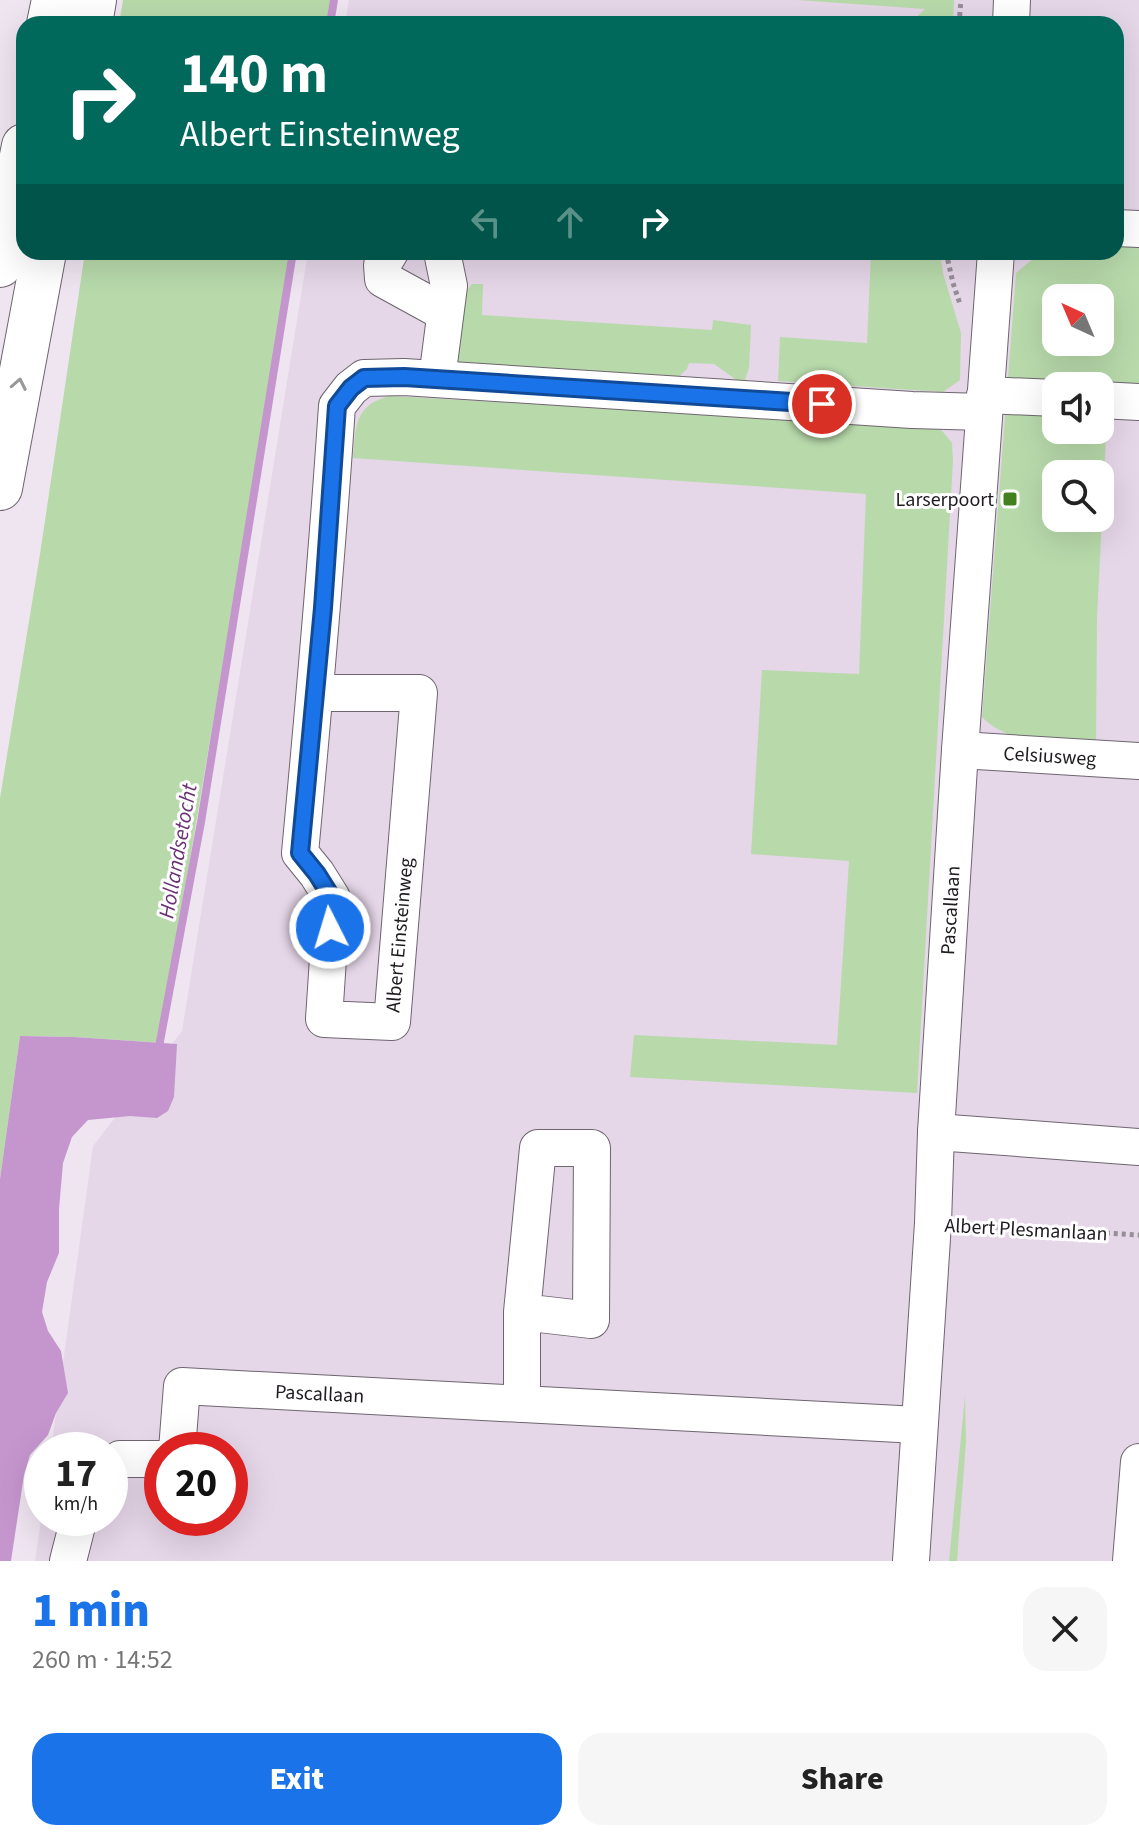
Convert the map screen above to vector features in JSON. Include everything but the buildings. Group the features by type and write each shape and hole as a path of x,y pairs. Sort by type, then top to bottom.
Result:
{"highway":[{"path":"0,265 16,186"},
{"path":"0,488 43,260"}],"street":[{"path":"385,260 382,265 383,279 445,313"},
{"path":"437,379 449,286 444,260"},
{"name":"Pascallaan","path":"911,1561 960,750 995,260"},
{"name":"Albert Einsteinweg","path":"315,693 419,693 392,1022 324,1019 332,898 300,853 315,693 323,608 337,406 351,388 364,378 404,377 912,410 985,403"},
{"path":"985,403 1042,399"},
{"path":"1114,401 1139,402"},
{"name":"Celsiusweg","path":"960,750 1139,761"},
{"path":"936,1132 1139,1147"},
{"path":"522,1312 591,1320 592,1148 538,1148 522,1312 522,1404"},
{"name":"Pascallaan","path":"178,1432 182,1386 918,1425"},
{"path":"1131,1561 1139,1462"},
{"path":"68,1561 74,1536"}],"path":[{"name":"Albert Plesmanlaan","path":"933,1223 1139,1235"}],"shaded area":[{"name":"Larserpoort","path":"349,0 1139,0 1139,1561 35,1561 39,1536 128,1536 128,1432 53,1432 93,1146 182,1031 307,260 1124,260 1124,16 346,16"},
{"path":"20,1036 177,1044 174,1097 168,1111 157,1118 130,1116 88,1120 72,1137 63,1163 59,1253 47,1282 42,1312 48,1331 61,1351 68,1393 49,1432 24,1432 24,1475 11,1561 0,1561 0,1179"}],"green space":[{"path":"123,0 333,0 330,16 120,16"},
{"path":"797,0 954,0 953,16 918,16 925,9"},
{"path":"1124,244 1139,245 1139,419 1114,418 1114,372 1042,372 1042,444 1106,444 1105,460 1042,460 1042,532 1101,532 1096,745 1020,738 993,726 982,717 1016,273 1031,260 1124,260"},
{"path":"84,260 291,260 162,1043 20,1036 0,1179 0,798"},
{"path":"871,260 941,260 961,333 960,380 943,392 778,381 780,337 867,343"},
{"path":"472,284 483,284 482,315 712,330 713,320 751,325 749,368 745,380 738,381 714,364 689,363 676,379 466,365 457,361 451,338 461,334 459,301"},
{"path":"390,396 939,427 952,443 917,1093 630,1077 634,1035 837,1045 849,861 751,854 762,670 859,674 866,494 353,458 357,427 363,411"},
{"path":"965,1396 966,1442 957,1561 949,1561"}],"waterway":[{"name":"Hollandsetocht","path":"331,16 334,0"},
{"name":"Hollandsetocht","path":"158,1052 201,822 292,260"}],"place":[{"name":"Larserpoort","path":"1010,499"}],"route":[{"path":"330,928 332,898 300,853 323,608 337,406 351,388 364,378 404,377 822,404"}]}
